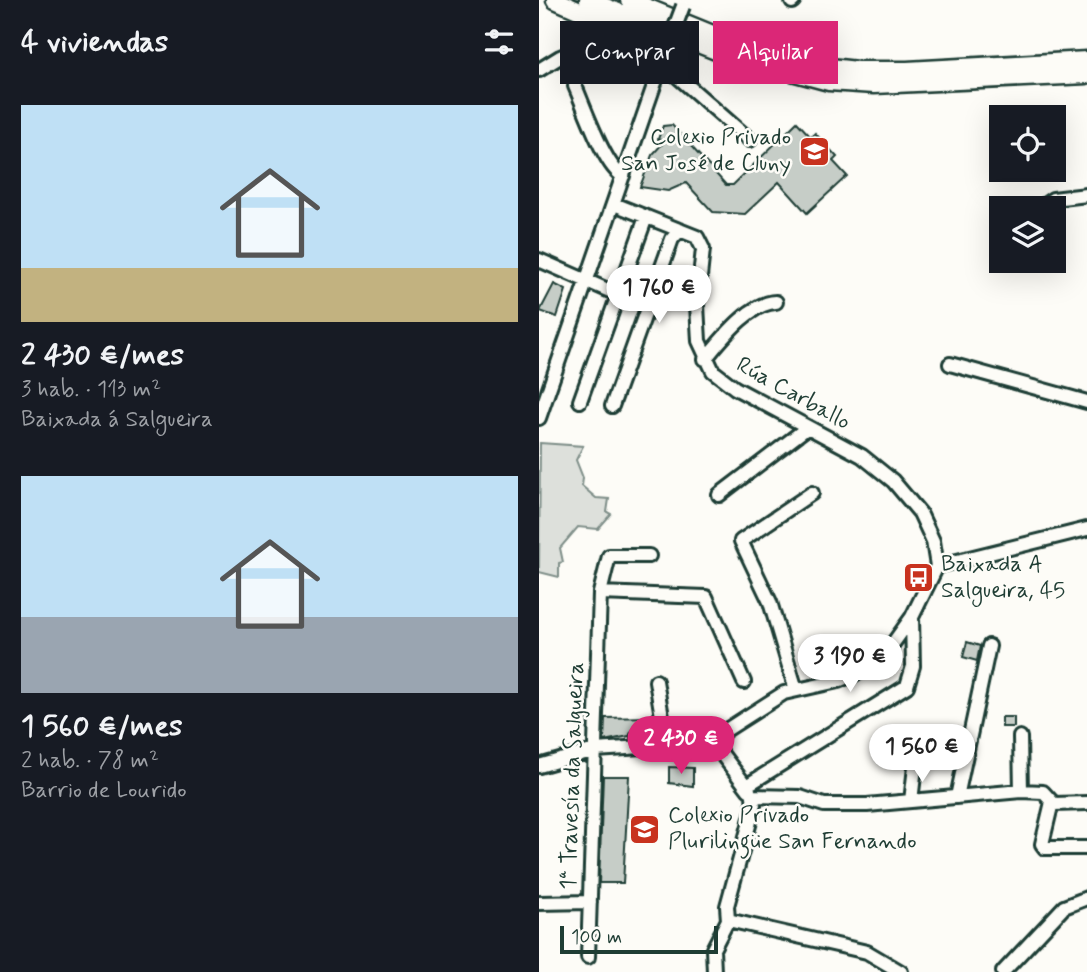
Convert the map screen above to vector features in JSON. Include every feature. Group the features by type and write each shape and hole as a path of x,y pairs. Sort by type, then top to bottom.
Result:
{"main road":[{"path":"555,0 603,21"},
{"path":"588,0 721,53 829,82 874,85 1087,75"},
{"path":"629,0 679,7"},
{"path":"653,0 679,7 778,57 812,65 857,70 1087,60"}],"street":[{"path":"539,70 560,58"},
{"path":"539,418 654,84"},
{"path":"695,84 750,140"},
{"path":"575,86 606,155 617,173 623,176"},
{"path":"1066,197 1087,195"},
{"name":"Rúa Carballo","path":"614,204 697,237 702,245 697,315 699,341 705,359 725,382 862,456 902,489 929,530 937,566"},
{"path":"580,401 646,218"},
{"path":"612,406 672,239 680,230"},
{"path":"539,260 619,295"},
{"path":"705,359 738,323 765,302 776,302"},
{"path":"950,364 1087,402"},
{"path":"719,495 808,427"},
{"path":"796,690 770,602 741,541 812,493"},
{"path":"539,766 594,750 701,744 711,740 784,693 838,681 865,668 889,649 912,617 937,566 1087,529"},
{"name":"1ª Travesía da Salgueira","path":"588,957 600,594 609,556 649,556"},
{"path":"600,594 706,597 744,682"},
{"path":"750,791 908,686 913,666 912,617"},
{"path":"957,797 989,646"},
{"path":"638,746 638,736 664,727 656,681"},
{"path":"911,801 919,733"},
{"path":"1020,737 1021,791"},
{"path":"711,740 750,791 754,807 727,906 728,920 713,948 715,972"},
{"path":"750,791 800,797 824,805 911,801 1021,791 1043,792 1052,802 1087,803"},
{"path":"1052,802 1042,844 1045,848 1087,848"},
{"path":"1003,972 1064,907 1087,898"},
{"path":"539,903 590,902"},
{"path":"728,920 867,952 901,972"}],"shaded area":[{"path":"540,443 583,446 576,460 583,478 582,486 596,498 609,499 607,512 611,514 598,529 578,527 560,548 563,562 559,563 559,577 539,572"}],"building":[{"path":"797,122 811,137 815,133 837,157 833,161 847,176 807,213 779,182 745,214 713,212 686,183 668,191 640,187 652,155 664,142 658,139 663,126 672,125 726,185 733,185"},
{"path":"554,284 566,290 557,317 540,311"},
{"path":"967,642 980,646 977,661 963,657"},
{"path":"653,717 654,722 635,728 629,736 604,741 605,718"},
{"path":"1002,717 1014,717 1014,727 1002,727"},
{"path":"928,734 939,736 936,758 925,756"},
{"path":"669,767 693,768 693,786 669,783"},
{"path":"603,776 629,776 623,883 599,883"}],"place":[{"name":"Colexio Privado San José de Cluny","path":"814,151"},
{"name":"Baixada A Salgueira, 45","path":"918,578"},
{"name":"Colexio Privado Plurilingüe San Fernando","path":"645,829"}]}
